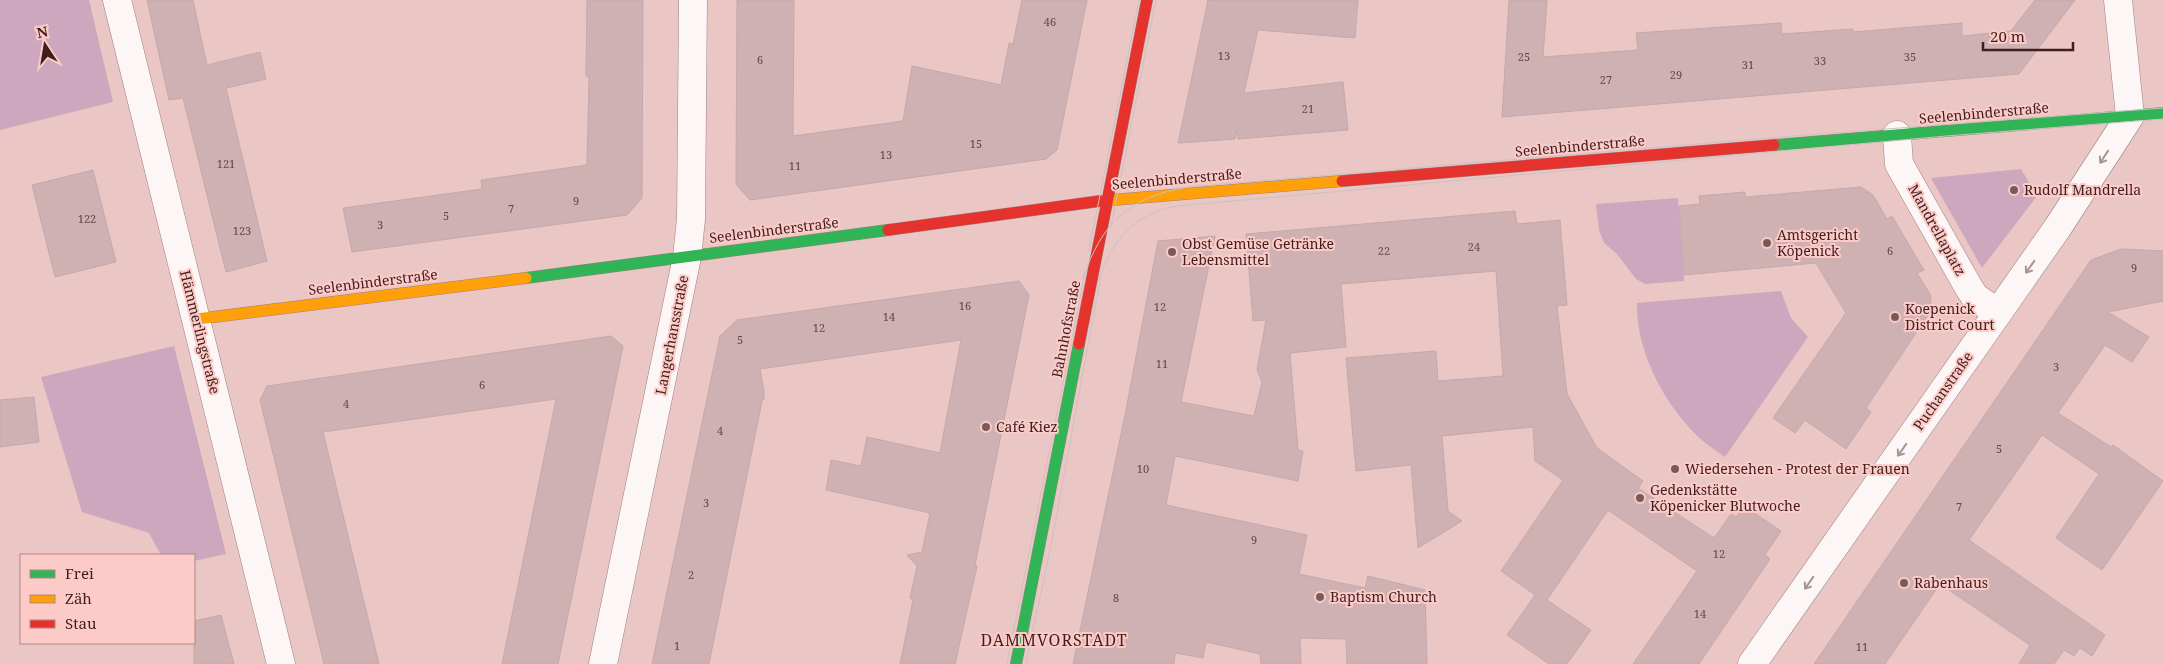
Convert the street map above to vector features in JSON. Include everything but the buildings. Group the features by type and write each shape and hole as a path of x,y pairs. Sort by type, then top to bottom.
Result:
{"street":[{"name":"Hämmerlingstraße","path":"117,0 281,664"},
{"name":"Langerhansstraße","path":"603,664 687,257 691,219 693,0"},
{"name":"Bahnhofstraße","path":"1016,664 1106,200 1147,0"},
{"path":"2118,0 2130,116"},
{"name":"Seelenbinderstraße","path":"197,319 687,257 1106,200 2163,113"},
{"name":"Puchanstraße","path":"1752,664 2068,212 2130,116"},
{"name":"Mandrellaplatz","path":"1897,135 1899,164 1964,279 1975,297 1998,313"}],"shaded area":[{"path":"0,0 89,0 113,102 0,130"},
{"path":"2021,169 2037,196 1982,268 1931,178"},
{"path":"1678,198 1684,281 1645,284 1636,279 1617,254 1604,243 1599,230 1596,204"},
{"path":"1781,291 1791,318 1808,337 1725,457 1703,441 1690,428 1666,396 1648,360 1642,341 1637,303"},
{"path":"174,346 226,554 195,561 195,554 160,554 149,533 82,512 41,377"}],"tram line":[{"path":"1089,250 1139,0"},
{"path":"1111,226 1156,0"},
{"path":"1083,279 1090,259 1099,242 1120,216 1149,198 1188,187 1781,137 2163,108"},
{"path":"1099,280 1110,253 1127,231 1149,215 1162,209 1177,206 1946,136 2163,119"},
{"path":"1007,664 1085,272"},
{"path":"1026,664 1053,535 1101,275"}],"traffic: fast":[{"path":"1774,145 2163,113"},
{"path":"526,278 888,230"},
{"path":"1016,664 1079,344"}],"traffic: slow":[{"path":"1100,201 1342,181"},
{"path":"197,319 526,278"}],"traffic: jam":[{"path":"1079,344 1147,0"},
{"path":"1342,181 1774,145"},
{"path":"888,230 1100,201"}],"place":[{"name":"Rudolf Mandrella","path":"2014,190"},
{"name":"Amtsgericht Köpenick","path":"1767,243"},
{"name":"Obst Gemüse Getränke Lebensmittel","path":"1172,252"},
{"name":"Koepenick District Court","path":"1895,317"},
{"name":"Café Kiez","path":"986,427"},
{"name":"Wiedersehen - Protest der Frauen","path":"1675,469"},
{"name":"Gedenkstätte Köpenicker Blutwoche","path":"1640,498"},
{"name":"Rabenhaus","path":"1904,583"},
{"name":"Baptism Church","path":"1320,597"}],"district":[{"name":"DAMMVORSTADT","path":"1054,640"}]}
